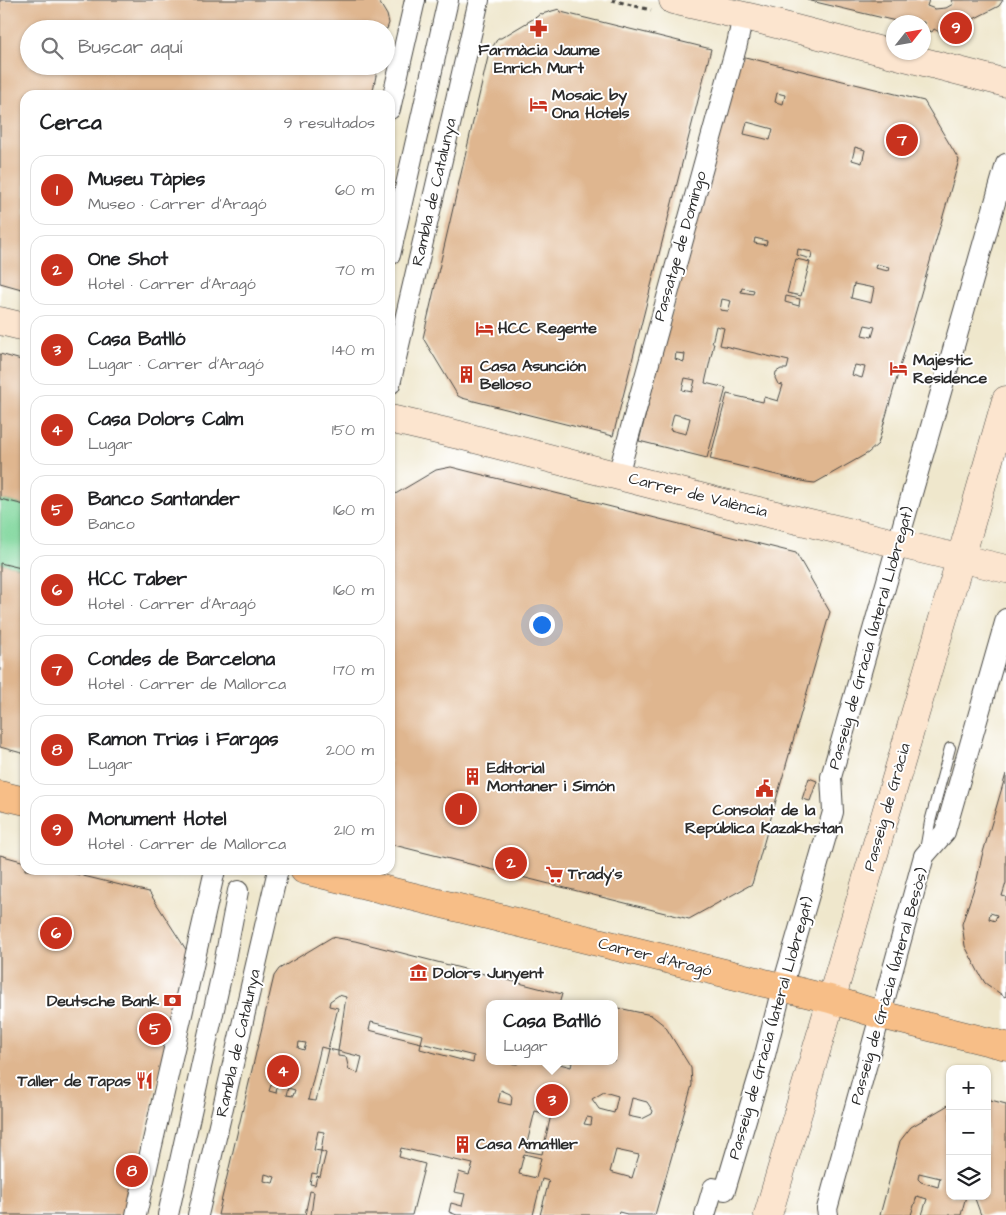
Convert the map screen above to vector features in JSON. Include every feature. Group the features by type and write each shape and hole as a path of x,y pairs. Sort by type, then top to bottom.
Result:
{"main road":[{"path":"0,795 20,800"},
{"name":"Carrer d'Aragó","path":"324,875 830,1000 1006,1046"}],"street":[{"path":"394,90 415,0"},
{"name":"Rambla de Catalunya","path":"395,234 448,0"},
{"name":"Rambla de Catalunya","path":"395,362 479,0"},
{"path":"673,0 1006,83"},
{"name":"Passatge de Domingo","path":"618,475 737,44 743,16"},
{"name":"Passeig de Gràcia (lateral Llobregat)","path":"705,1215 713,1188 725,1190 764,1059 782,988 833,812 831,777 1006,164"},
{"path":"0,321 20,326"},
{"name":"Passeig de Gràcia","path":"768,1215 1006,400"},
{"name":"Carrer de València","path":"395,420 716,501 1006,569"},
{"name":"Passeig de Gràcia (lateral Besòs)","path":"828,1215 827,1209 882,1015 924,856 945,832 1006,619"},
{"path":"136,1215 214,875"},
{"name":"Rambla de Catalunya","path":"198,1215 277,875"},
{"name":"Rambla de Catalunya","path":"168,1215 224,964 238,891"}],"lane":[{"path":"924,856 930,822 950,748"}],"green space":[{"path":"0,499 20,504 20,568 0,563"}],"building":[{"path":"0,0 378,0 388,20 20,20 20,75 376,75 373,90 20,90 20,289 0,283"},
{"path":"807,0 929,0 927,6 935,9 946,8 953,4 951,0 1003,0 999,6 956,28 954,26 949,30 950,32 941,33 934,29 931,32 931,15 886,15 886,19"},
{"path":"559,9 561,12 711,49 613,436 458,396 423,338 488,53 498,38 538,16 540,13"},
{"path":"737,55 924,101 959,160 878,444 868,453 815,483 710,459 727,394 763,402 764,397 778,401 783,385 778,384 775,378 776,372 781,369 787,369 789,361 720,345 724,328 716,326 705,383 726,388 707,458 639,441","holes":["777,93 785,95 783,104 775,102","747,122 773,129 770,140 744,134","855,147 865,150 862,163 852,160","755,238 767,241 766,245 754,243","798,249 812,252 811,259 797,255","796,259 810,262 801,296 787,293","876,264 889,267 888,271 875,268","854,284 874,288 871,303 851,298","742,288 754,290 753,294 741,292","786,296 800,299 799,306 785,302","722,299 731,301 728,311 720,310","865,325 875,327 872,337 862,335","676,353 685,354 684,362 675,359","855,365 865,367 862,378 852,375","685,378 695,380 692,392 682,390","674,414 690,418 686,434 670,430"]},
{"path":"0,354 20,360 20,504 0,499"},
{"path":"451,467 796,553 830,612 752,884 689,919 395,845 395,494 436,470"},
{"path":"0,563 20,568 20,753 0,747"},
{"path":"1006,774 1006,883 1002,896 1006,897 1005,997 985,983 965,946 962,924 977,879","holes":["990,913 997,915 995,921 989,919"]},
{"path":"809,778 817,781 810,801 802,799"},
{"path":"0,855 20,861 20,875 79,875 149,892 187,951 127,1215 0,1215"},
{"path":"332,937 355,941 562,994 560,1000 486,1000 486,1065 564,1065 571,1067 572,1065 618,1065 618,1008 651,1015 665,1026 691,1068 692,1085 655,1215 626,1215 619,1212 618,1215 540,1215 549,1181 542,1179 533,1215 457,1215 449,1212 451,1203 462,1206 465,1194 454,1192 459,1172 469,1175 473,1164 401,1148 399,1157 425,1164 412,1215 311,1215 314,1192 310,1191 305,1215 218,1215 274,976 279,969","holes":["339,995 346,997 338,1051 328,1049 338,1008 329,1006 330,1001","371,1022 423,1035 421,1043 369,1030","299,1042 306,1043 304,1050 298,1048","421,1043 474,1056 473,1063 420,1049","321,1047 328,1049 316,1101 308,1100","338,1051 362,1057 358,1073 349,1070 346,1057 338,1056","271,1085 277,1086 276,1093 269,1091","288,1088 295,1090 293,1096 286,1095","501,1090 510,1094 512,1097 511,1105 498,1102","604,1092 618,1096 614,1113 599,1109 592,1099","632,1098 647,1102 653,1111 652,1114 642,1119 628,1116","535,1111 551,1115 542,1154 525,1151","587,1117 592,1118 591,1125 584,1124","318,1131 324,1132 321,1151 314,1150","616,1150 639,1155 632,1178 610,1172","321,1151 326,1153 320,1177 317,1176 315,1185 310,1184 312,1173 317,1174","524,1154 541,1158 536,1178 519,1174","265,1174 275,1177 273,1183 264,1181"]},
{"path":"991,1100 1006,1104 1006,1215 981,1215 975,1200 991,1200"},
{"path":"946,1106 946,1200 965,1200 961,1215 922,1215 927,1199 917,1196 911,1215 880,1215 900,1141 911,1127","holes":["919,1173 940,1178 938,1187 921,1182 918,1179"]}],"place":[{"name":"Monument Hotel","path":"956,28"},
{"name":"Farmàcia Jaume Enrich Murt","path":"539,29"},
{"name":"Mosaic by Ona Hotels","path":"538,104"},
{"name":"Condes de Barcelona","path":"902,140"},
{"name":"HCC Regente","path":"484,328"},
{"name":"Majestic Residence","path":"899,369"},
{"name":"Casa Asunción Belloso","path":"466,375"},
{"name":"Editorial Montaner i Simón","path":"473,777"},
{"name":"Consolat de la República Kazakhstan","path":"764,788"},
{"name":"Museu Tàpies","path":"461,809"},
{"name":"One Shot","path":"511,863"},
{"name":"Trady's","path":"554,874"},
{"name":"HCC Taber","path":"56,933"},
{"name":"Dolors Junyent","path":"419,973"},
{"name":"Deutsche Bank","path":"173,1001"},
{"name":"Banco Santander","path":"155,1029"},
{"name":"Casa Dolors Calm","path":"283,1071"},
{"name":"Taller de Tapas","path":"145,1081"},
{"name":"Casa Batlló","path":"552,1100"},
{"name":"Casa Amatller","path":"462,1144"},
{"name":"Ramon Trias i Fargas","path":"132,1171"}]}
